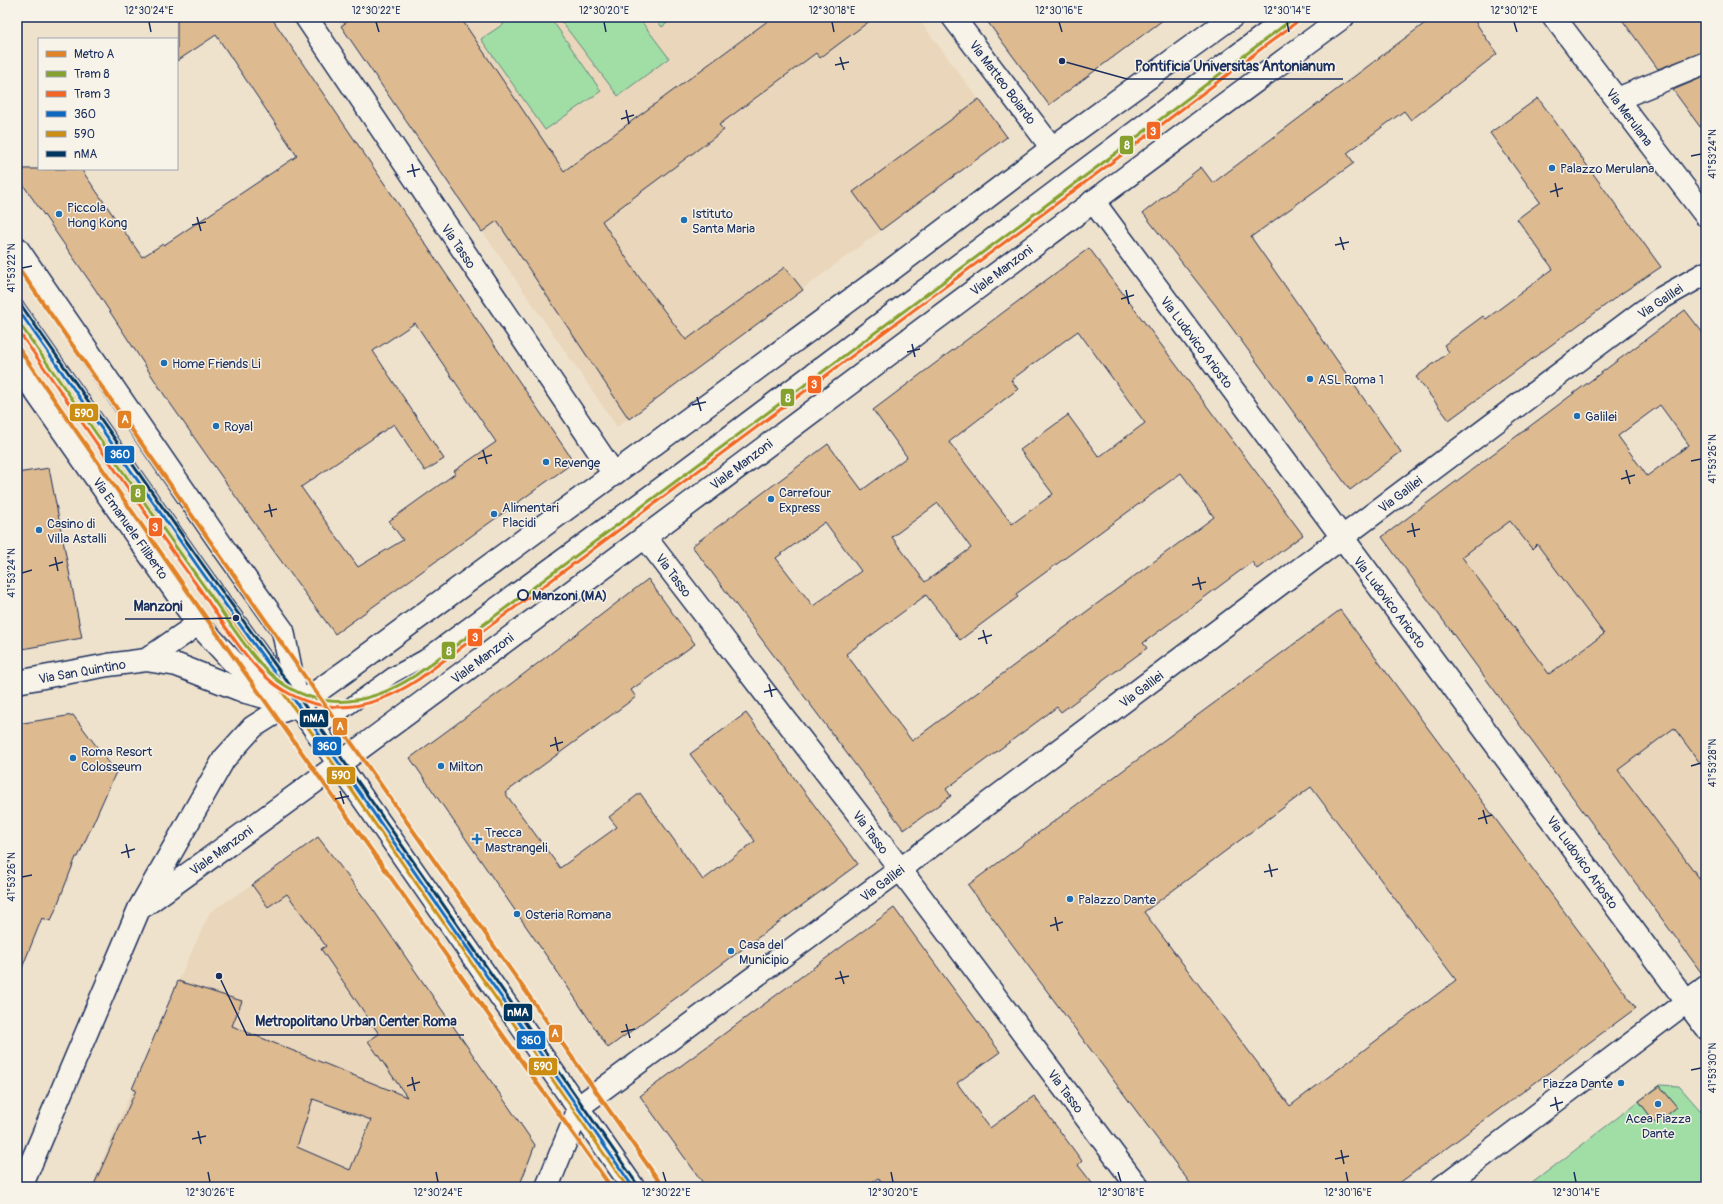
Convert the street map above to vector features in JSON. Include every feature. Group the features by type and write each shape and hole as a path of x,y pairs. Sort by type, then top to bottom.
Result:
{"main road":[{"name":"Via Tasso","path":"306,17 614,474"},
{"name":"Via Matteo Boiardo","path":"954,17 1052,148"},
{"path":"21,1187 139,909 224,758 254,727 272,715 298,705 614,474 884,275 1052,148 1232,17"},
{"name":"Viale Manzoni","path":"139,909 340,765 1093,201 1343,17"},
{"name":"Via Merulana","path":"1554,17 1706,216"},
{"path":"1617,99 1706,64"},
{"name":"Via Ludovico Ariosto","path":"1093,201 1687,1002"},
{"name":"Via Emanuele Filiberto","path":"17,248 225,550 283,631 298,705"},
{"name":"Via Galilei","path":"580,1110 584,1103 899,870 1660,299 1706,273"},
{"name":"Via Emanuele Filiberto","path":"17,365 198,624 234,663 298,705 633,1187"},
{"name":"Via Tasso","path":"645,537 1138,1187"},
{"name":"Via San Quintino","path":"146,660 198,624"},
{"name":"Via San Quintino","path":"17,682 108,665 146,660 178,665 246,692 298,705"},
{"path":"1442,1187 1706,987"},
{"path":"1687,1002 1706,1028"},
{"path":"547,1187 580,1110"}],"lane":[{"path":"316,730 393,675 424,658 633,504 1283,17"},
{"name":"Via Emanuele Filiberto","path":"17,308 203,574 298,705"}],"shaded area":[{"name":"Istituto Santa Maria","path":"335,17 917,17 1007,137 617,427"},
{"path":"1533,424 1706,657 1706,953 1694,962 1382,537"},
{"path":"318,837 535,1145 518,1187 91,1187 178,981 210,912 252,885"}],"green space":[{"path":"514,17 550,17 601,91 545,130 481,39"},
{"path":"558,17 638,17 669,58 618,96"},
{"path":"654,17 675,17 662,27"},
{"path":"1660,1085 1679,1086 1706,1117 1706,1187 1527,1187"}],"building":[{"path":"177,17 271,17 574,462 335,634 276,554 165,396 95,289 17,176 17,169 82,170 142,257 163,244 164,245 297,156 216,35 178,60","holes":["415,323 496,442 454,471 456,473 389,521 403,540 358,567 301,487 394,424 425,471 444,459 373,351"]},
{"path":"354,17 460,17 564,171 773,17 875,17 820,58 816,53 719,125 724,130 602,221 639,277 686,340 785,267 803,290 629,419 497,221 482,232 341,26"},
{"path":"984,17 1167,17 1049,105"},
{"path":"1433,17 1472,17 1497,54 1411,120 1404,111 1347,153 1354,163 1251,237 1401,452 1350,490 1216,306 1143,213 1201,167 1213,183"},
{"path":"1620,17 1706,17 1706,51 1658,69"},
{"path":"1706,76 1706,135 1673,90"},
{"path":"1538,98 1661,267 1622,293 1449,420 1416,377 1449,352 1444,345 1483,316 1486,319 1553,269 1517,219 1540,202 1490,133"},
{"path":"979,99 1007,137 881,230 853,192"},
{"path":"1089,248 1303,535 1257,569 1252,562 1143,643 1147,648 1061,712 1057,707 946,789 951,796 904,830 692,546 828,444 862,490 907,457 873,410","holes":["1078,331 1145,423 1099,457 1068,415 1020,450 1053,494 1012,524 949,442 1018,389 1011,380","1181,473 1214,517 912,741 846,654 926,595 960,640 1018,597 1016,594","938,503 971,548 925,582 892,537","825,522 861,571 813,606 776,558"]},
{"path":"1685,310 1706,337 1706,771 1674,728 1618,770 1706,887 1706,975 1703,975 1382,537","holes":["1660,405 1689,445 1647,476 1618,436","1510,521 1532,549 1537,544 1604,634 1549,674 1462,557"]},
{"name":"Casino di Villa Astalli","path":"49,468 82,638 17,650 17,473"},
{"path":"648,579 695,644 631,690 636,697 505,793 560,868 617,827 609,817 640,793 703,880 755,841 690,754 746,713 858,864 608,1048 410,758 512,683"},
{"name":"Palazzo Dante","path":"1340,610 1636,1008 1394,1187 1193,1187 968,885","holes":["1311,787 1456,980 1290,1106 1144,912"]},
{"path":"73,715 116,772 78,857 76,857 51,921 42,918 17,978 17,724"},
{"path":"318,837 374,911 535,1145 519,1187 93,1187 136,1090 132,1089 178,981 242,1001 232,1026 407,1097 368,1041 379,1034 321,949 326,946 287,894 268,907 252,885","holes":["313,1099 371,1120 350,1170 297,1147"]},
{"path":"894,908 1000,1052 957,1083 990,1128 1034,1096 1082,1161 1078,1165 1095,1187 885,1187 878,1178 865,1187 706,1187 640,1096"},
{"name":"Acea Piazza Dante","path":"1660,1086 1677,1107 1656,1124 1639,1101"}],"metro line":[{"name":"A","path":"17,266 663,1187"},
{"name":"A","path":"17,346 216,632 611,1187"}],"tram line":[{"name":"8","path":"17,320 233,628 264,667 286,686 303,694 320,699 336,702 352,701 369,697 385,692 416,675 1112,156 1295,17"},
{"name":"3","path":"17,329 228,631 260,671 271,682 283,690 318,705 335,707 369,703 403,689 419,679 1115,160 1298,21"}],"transit line":[{"name":"nMA","path":"21,305 203,565 320,727 637,1184"},
{"name":"360","path":"17,308 199,568 316,730 633,1187"},
{"name":"590","path":"17,317 195,571 312,733 627,1187"}],"place":[{"name":"Pontificia Universitas Antonianum","path":"1062,61"},
{"name":"Palazzo Merulana","path":"1552,168"},
{"name":"Piccola Hong Kong","path":"59,214"},
{"name":"Istituto Santa Maria","path":"684,220"},
{"name":"Home Friends Li","path":"164,363"},
{"name":"ASL Roma 1","path":"1310,379"},
{"name":"Galilei","path":"1577,416"},
{"name":"Royal","path":"216,426"},
{"name":"Revenge","path":"546,462"},
{"name":"Carrefour Express","path":"771,499"},
{"name":"Alimentari Placidi","path":"494,514"},
{"name":"Casino di Villa Astalli","path":"39,530"},
{"name":"Manzoni (MA)","path":"523,595"},
{"name":"Manzoni","path":"236,618"},
{"name":"Roma Resort Colosseum","path":"73,758"},
{"name":"Milton","path":"441,766"},
{"name":"Trecca Mastrangeli","path":"477,839"},
{"name":"Palazzo Dante","path":"1070,899"},
{"name":"Osteria Romana","path":"517,914"},
{"name":"Casa del Municipio","path":"731,951"},
{"name":"Metropolitano Urban Center Roma","path":"219,976"},
{"name":"Piazza Dante","path":"1621,1083"},
{"name":"Acea Piazza Dante","path":"1658,1104"}]}
